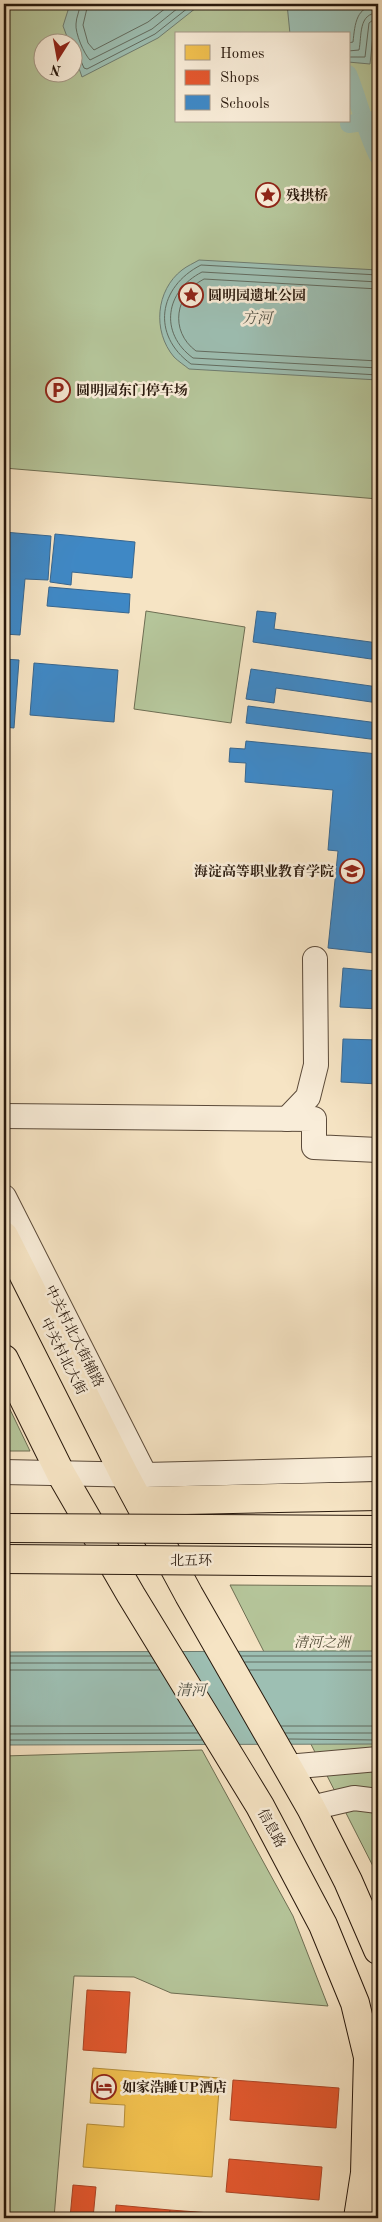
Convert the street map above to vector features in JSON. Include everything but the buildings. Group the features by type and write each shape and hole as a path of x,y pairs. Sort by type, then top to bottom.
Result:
{"main road":[{"name":"中关村北大街","path":"4,1236 136,1484"},
{"path":"4,1359 62,1474"},
{"name":"信息路","path":"62,1474 131,1596 242,1776 306,1889 355,2003 368,2057 364,2173 358,2218"},
{"path":"378,1496 136,1484 189,1595 311,1808 348,1881 378,1950"},
{"path":"4,1528 378,1530"},
{"name":"北五环","path":"4,1559 378,1562"}],"street":[{"path":"287,1119 308,1097 316,1065 315,958"},
{"path":"4,1116 314,1119 314,1147 378,1150"},
{"name":"中关村北大街辅路","path":"4,1197 136,1484"},
{"path":"4,1472 62,1474 136,1484 378,1469"},
{"path":"290,1773 378,1759"},
{"path":"311,1808 354,1798 378,1800"}],"green space":[{"name":"圆明园遗址公园","path":"4,4 378,4 378,499 4,468"},
{"path":"146,611 245,627 231,723 134,709"},
{"path":"4,1397 30,1451 4,1451"},
{"name":"清河之洲","path":"230,1585 378,1586 378,1876"},
{"path":"202,1750 293,1916 328,2006 171,1993 134,1977 74,1976 54,2218 4,2218 4,1756"}],"water":[{"path":"70,4 201,4 158,38 82,77 82,32 65,32 63,26"},
{"path":"287,4 378,4 378,24 374,25 370,64 350,62 350,32 290,32"},
{"name":"方河","path":"199,260 378,270 378,380 189,369 174,357 167,347 162,335 160,311 162,299 173,278"},
{"name":"清河","path":"378,1651 378,1744 4,1745 4,1652"}],"waterway":[{"path":"350,79 369,136 378,156"},
{"path":"349,124 375,120"}],"place":[{"name":"残拱桥","path":"268,195"},
{"name":"圆明园遗址公园","path":"191,295"},
{"name":"圆明园东门停车场","path":"58,390"},
{"name":"海淀高等职业教育学院","path":"352,871"},
{"name":"如家浩睡UP酒店","path":"104,2087"}]}
